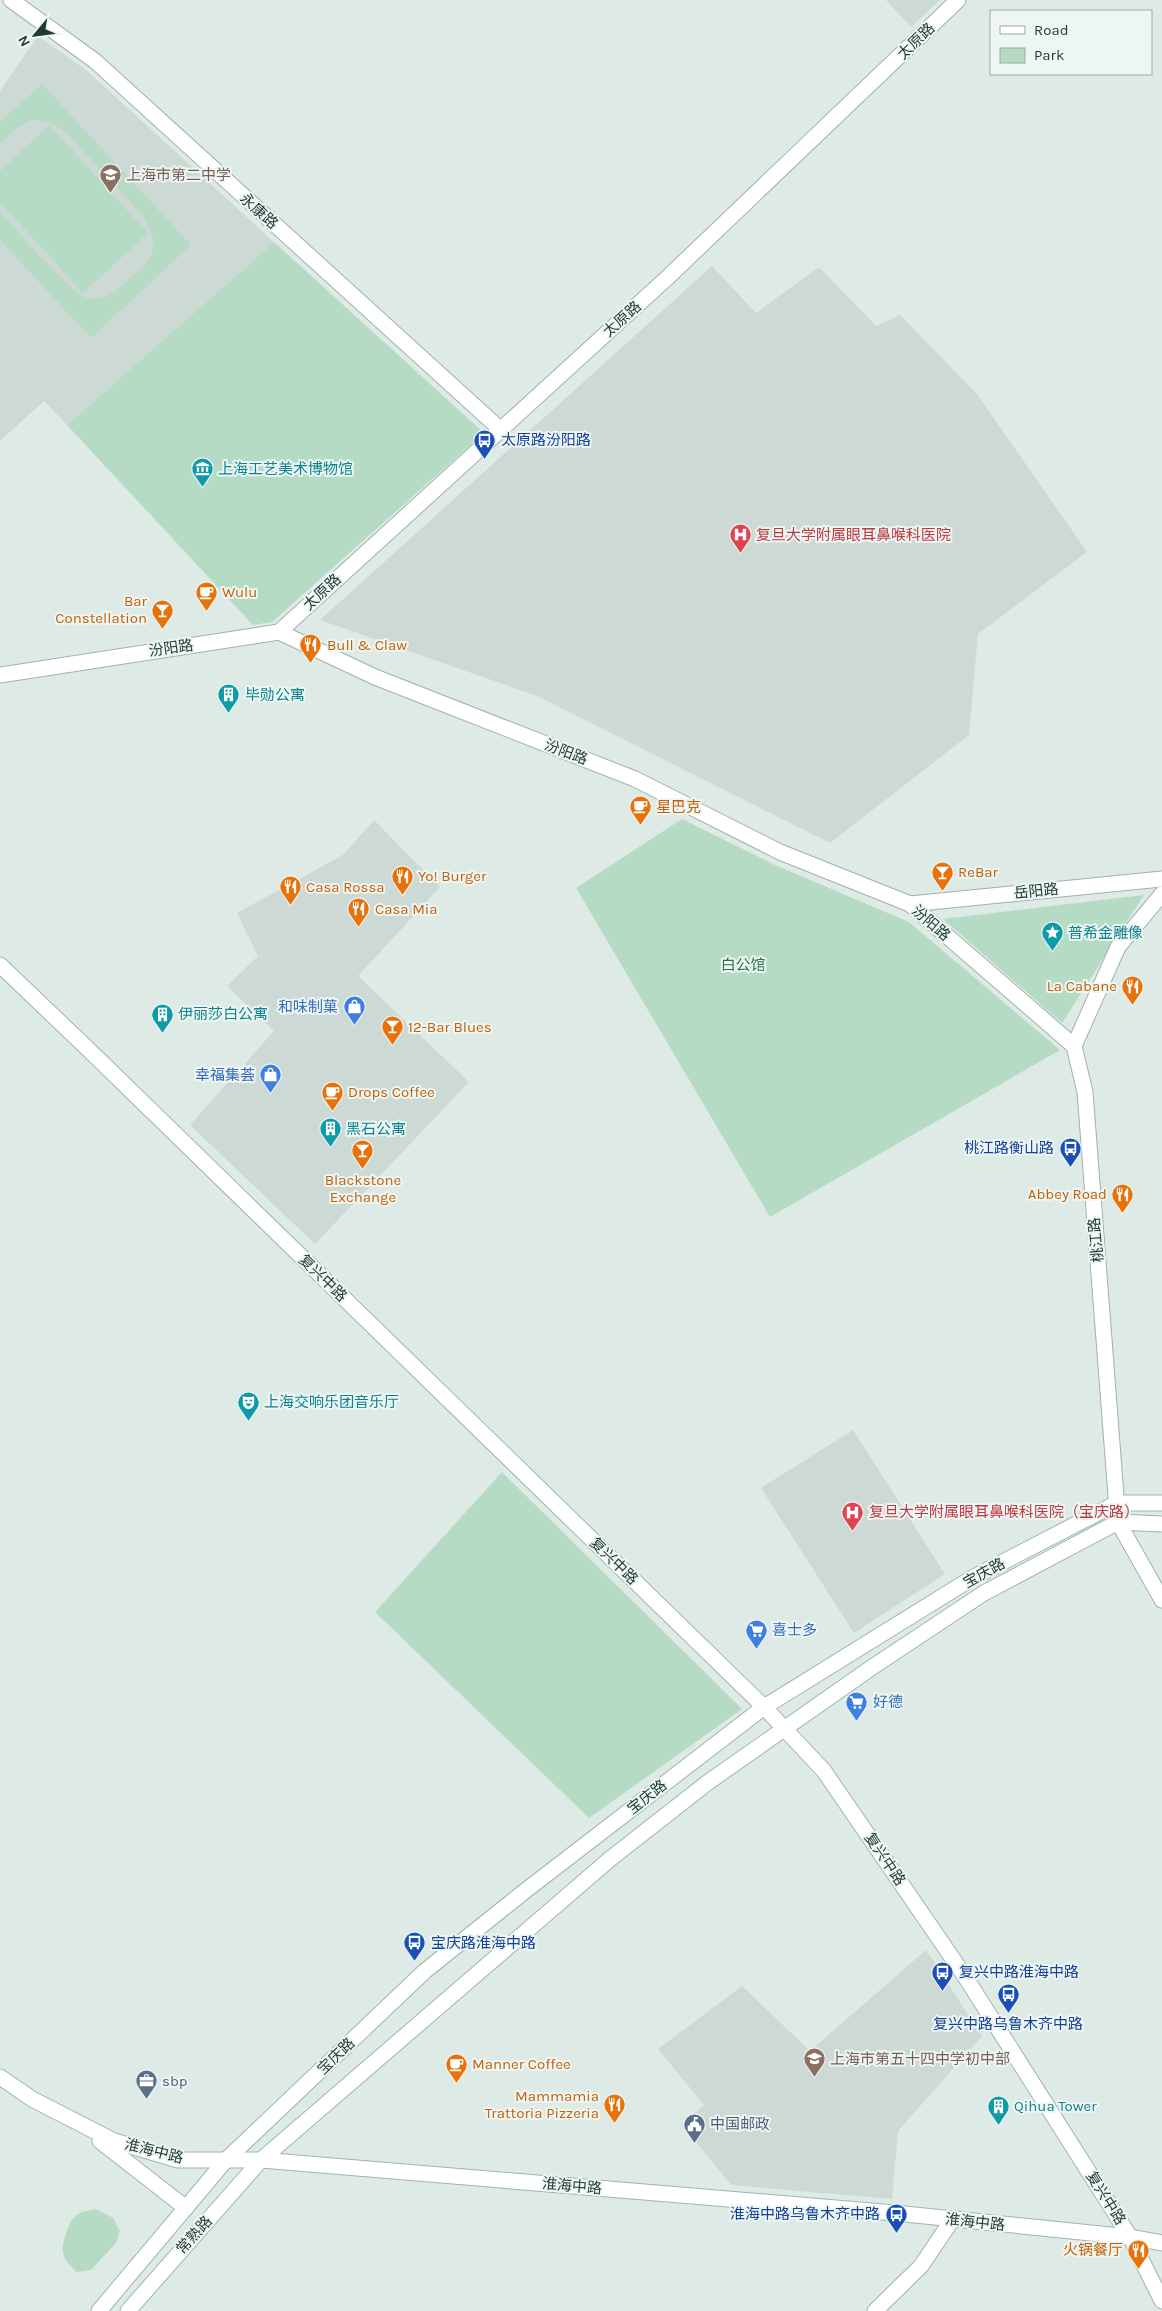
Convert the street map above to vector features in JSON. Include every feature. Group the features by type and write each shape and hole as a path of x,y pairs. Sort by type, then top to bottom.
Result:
{"main road":[{"name":"永康路","path":"11,0 94,61 501,430"},
{"name":"太原路","path":"279,632 667,278 958,0"},
{"name":"汾阳路","path":"0,675 279,632 374,677 635,779 780,852 910,904 1074,1046"},
{"name":"岳阳路","path":"910,904 1162,879"},
{"path":"1074,1046 1118,947 1162,894"},
{"name":"复兴中路","path":"0,965 764,1707 824,1771 961,1970 1130,2237 1162,2301"},
{"name":"桃江路","path":"1074,1046 1085,1092 1118,1522 1162,1600"},
{"path":"1118,1503 1162,1502"},
{"name":"宝庆路","path":"226,2160 425,1971 525,1891 764,1707 974,1577 1118,1503"},
{"path":"1118,1522 1162,1524"},
{"name":"宝庆路","path":"261,2160 610,1859 707,1783 871,1668 984,1593 1118,1522"},
{"name":"淮海中路","path":"0,2077 32,2099 114,2141 178,2160 261,2160 895,2213 1130,2237 1162,2243"},
{"path":"76,2122 186,2208"},
{"name":"常熟路","path":"99,2311 226,2160"},
{"name":"常熟路","path":"128,2311 261,2160"},
{"path":"875,2311 921,2266 952,2220"}],"shaded area":[{"path":"886,0 940,0 911,27"},
{"name":"上海市第二中学","path":"38,36 86,70 274,242 67,425 44,401 0,441 0,91"},
{"name":"复旦大学附属眼耳鼻喉科医院","path":"712,266 756,313 819,267 876,326 900,315 977,394 1087,552 978,634 969,735 830,843 537,696 320,620"},
{"path":"374,820 440,887 358,976 469,1082 315,1244 190,1125 274,1031 227,986 258,956 237,913 343,855"},
{"name":"复旦大学附属眼耳鼻喉科医院（宝庆路）","path":"853,1430 945,1574 854,1633 761,1488"},
{"name":"上海市第五十四中学初中部","path":"926,1950 982,2036 898,2131 892,2199 731,2185 682,2125 704,2105 658,2049 742,1986 810,2051"}],"green space":[{"path":"42,84 191,245 91,338 0,240 0,212 68,285 79,294 88,298 104,297 116,291 127,282 147,262 152,250 152,237 144,217 65,131 48,122 33,120 17,127 0,144 0,122"},
{"path":"49,125 148,233 83,293 0,202 0,171"},
{"path":"274,242 484,433 272,622 253,625 67,425"},
{"name":"白公馆","path":"682,819 775,865 909,922 1060,1050 770,1217 576,888"},
{"path":"1144,895 1062,1023 943,919"},
{"path":"502,1472 742,1709 589,1818 375,1612"},
{"path":"96,2209 113,2218 120,2231 116,2243 91,2270 77,2272 68,2263 64,2255 64,2240 71,2222 76,2216 80,2213"}],"place":[{"name":"上海市第二中学","path":"110,194"},
{"name":"太原路汾阳路","path":"485,459"},
{"name":"上海工艺美术博物馆","path":"202,488"},
{"name":"复旦大学附属眼耳鼻喉科医院","path":"740,554"},
{"name":"Wulu","path":"206,611"},
{"name":"Bar Constellation","path":"163,629"},
{"name":"Bull & Claw","path":"311,664"},
{"name":"毕勋公寓","path":"229,714"},
{"name":"星巴克","path":"640,826"},
{"name":"ReBar","path":"942,891"},
{"name":"Yo! Burger","path":"402,895"},
{"name":"Casa Rossa","path":"290,906"},
{"name":"Casa Mia","path":"359,928"},
{"name":"普希金雕像","path":"1052,952"},
{"name":"La Cabane","path":"1133,1005"},
{"name":"和味制菓","path":"354,1026"},
{"name":"伊丽莎白公寓","path":"162,1033"},
{"name":"12-Bar Blues","path":"392,1046"},
{"name":"幸福集荟","path":"271,1094"},
{"name":"Drops Coffee","path":"332,1111"},
{"name":"黑石公寓","path":"330,1148"},
{"name":"桃江路衡山路","path":"1070,1167"},
{"name":"Blackstone Exchange","path":"363,1170"},
{"name":"Abbey Road","path":"1123,1213"},
{"name":"上海交响乐团音乐厅","path":"248,1421"},
{"name":"复旦大学附属眼耳鼻喉科医院（宝庆路）","path":"853,1531"},
{"name":"喜士多","path":"756,1649"},
{"name":"好德","path":"857,1721"},
{"name":"宝庆路淮海中路","path":"415,1962"},
{"name":"复兴中路淮海中路","path":"943,1991"},
{"name":"复兴中路乌鲁木齐中路","path":"1008,2014"},
{"name":"上海市第五十四中学初中部","path":"814,2078"},
{"name":"Manner Coffee","path":"456,2083"},
{"name":"sbp","path":"146,2100"},
{"name":"Mammamia Trattoria Pizzeria","path":"615,2124"},
{"name":"Qihua Tower","path":"998,2125"},
{"name":"中国邮政","path":"694,2143"},
{"name":"淮海中路乌鲁木齐中路","path":"896,2233"},
{"name":"火锅餐厅","path":"1139,2269"}]}
